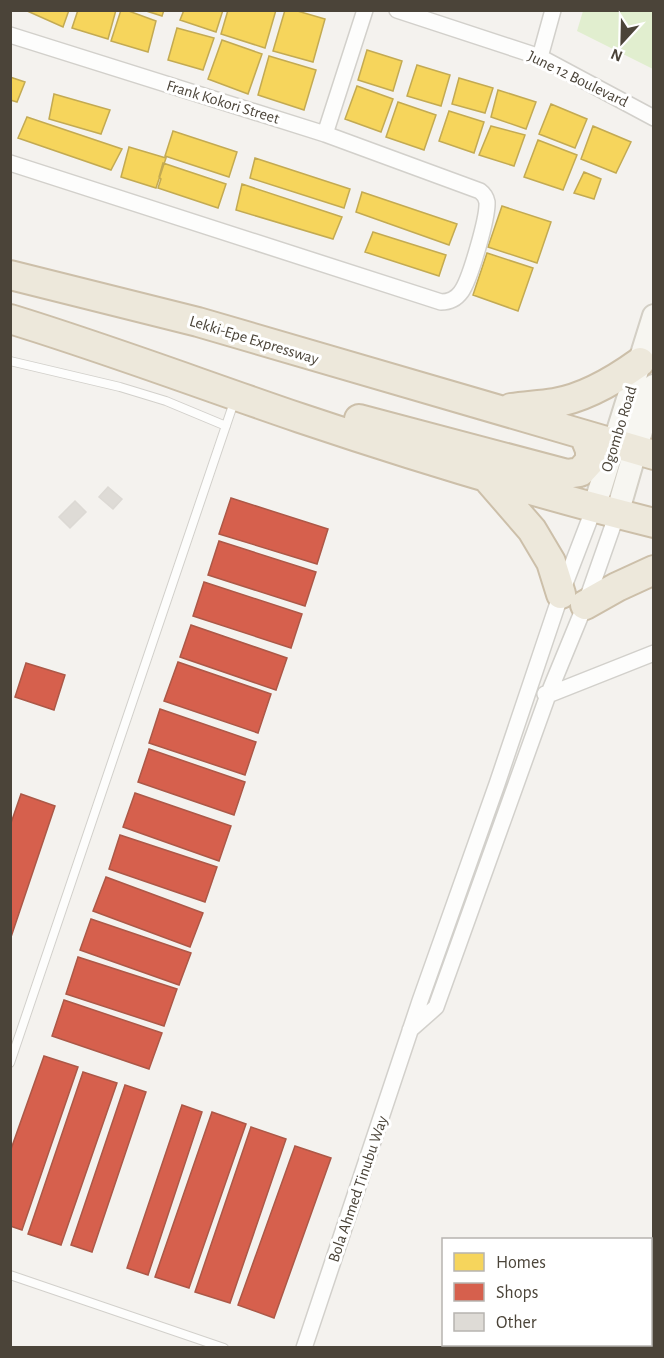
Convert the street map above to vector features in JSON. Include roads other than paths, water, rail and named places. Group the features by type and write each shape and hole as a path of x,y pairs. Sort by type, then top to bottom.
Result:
{"highway":[{"name":"Lekki-Epe Expressway","path":"10,275 198,322 635,449"},
{"path":"10,320 64,335 437,463 654,523"},
{"path":"497,409 556,403 580,396 617,377 647,374"},
{"path":"246,399 369,420 567,474 580,472 590,461 590,450 584,435"},
{"path":"487,478 532,530 573,600 616,586 654,570"}],"main road":[{"name":"Ogombo Road","path":"605,511 635,449 654,316"}],"street":[{"path":"325,134 365,10"},
{"name":"June 12 Boulevard","path":"397,10 540,57 654,118"},
{"path":"540,57 553,10"},
{"name":"Frank Kokori Street","path":"10,35 325,134 480,191 486,196 487,203 478,243 464,287 448,302 441,302 10,163"},
{"path":"573,600 605,511"},
{"path":"410,1030 436,1007 548,695 573,600 605,511"},
{"name":"Bola Ahmed Tinubu Way","path":"304,1347 410,1030 529,690 573,600"},
{"path":"529,690 548,695 654,653"}],"lane":[{"path":"10,361 120,387 166,401 226,426"},
{"path":"10,1063 204,487 226,426 246,399"},
{"path":"10,1275 224,1347"}]}
